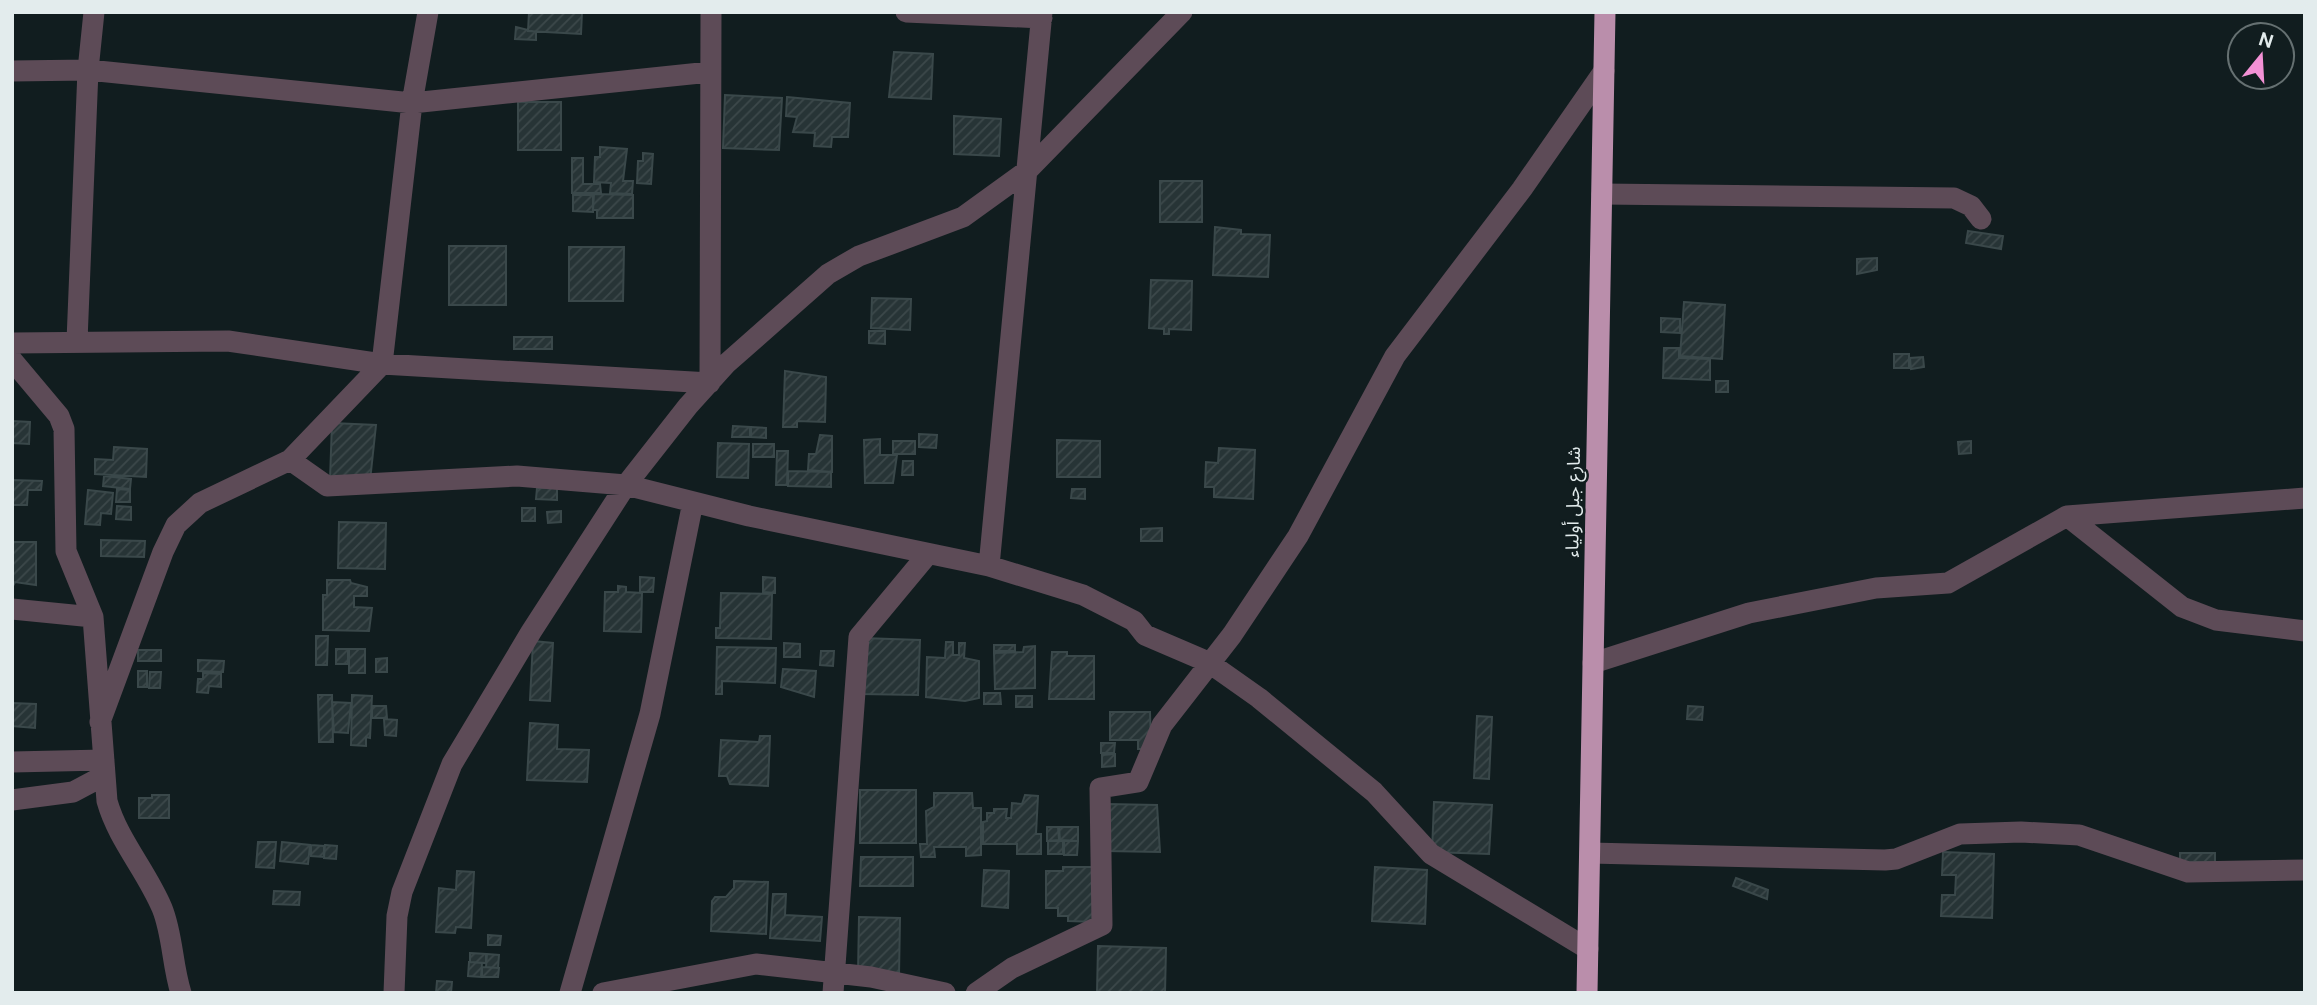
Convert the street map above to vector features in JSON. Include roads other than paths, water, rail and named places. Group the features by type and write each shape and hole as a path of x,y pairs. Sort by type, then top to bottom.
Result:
{"highway":[{"name":"شارع جبل أولياء","path":"1587,993 1605,12"}],"street":[{"path":"77,341 88,71 94,12"},
{"path":"100,722 163,552 176,525 200,503 290,460 382,364 412,103 428,12"},
{"path":"710,12 710,383"},
{"path":"906,12 1042,15 989,566"},
{"path":"394,993 397,916 402,892 452,764 626,485 726,364 828,274 859,256 963,217 1028,170 1182,12"},
{"path":"12,71 88,71 412,103 710,72"},
{"path":"976,993 1012,968 1102,925 1100,788 1138,782 1161,725 1208,662 1232,635 1298,536 1395,356 1522,189 1604,71"},
{"path":"1602,194 1954,198 1971,205 1981,219"},
{"path":"12,343 228,341 382,364 710,383"},
{"path":"12,360 59,416 64,429 66,551 93,617 107,801 116,828 161,906 169,928 172,965 181,993"},
{"path":"290,460 327,486 517,476 626,485 989,566 1083,595 1134,621 1144,635 1208,662 1259,698 1374,792 1431,854 1588,949"},
{"path":"1593,663 1749,612 1876,588 1948,583 2067,516 2305,498"},
{"path":"570,993 650,713 694,502"},
{"path":"2067,516 2182,607 2216,620 2305,631"},
{"path":"833,983 859,637 928,554"},
{"path":"12,609 93,617"},
{"path":"12,762 104,768"},
{"path":"12,800 73,792 104,768"},
{"path":"1590,853 1885,860 1896,859 1960,834 2021,832 2079,835 2188,872 2305,870"},
{"path":"603,993 756,964 833,983 871,976 945,993"}]}
